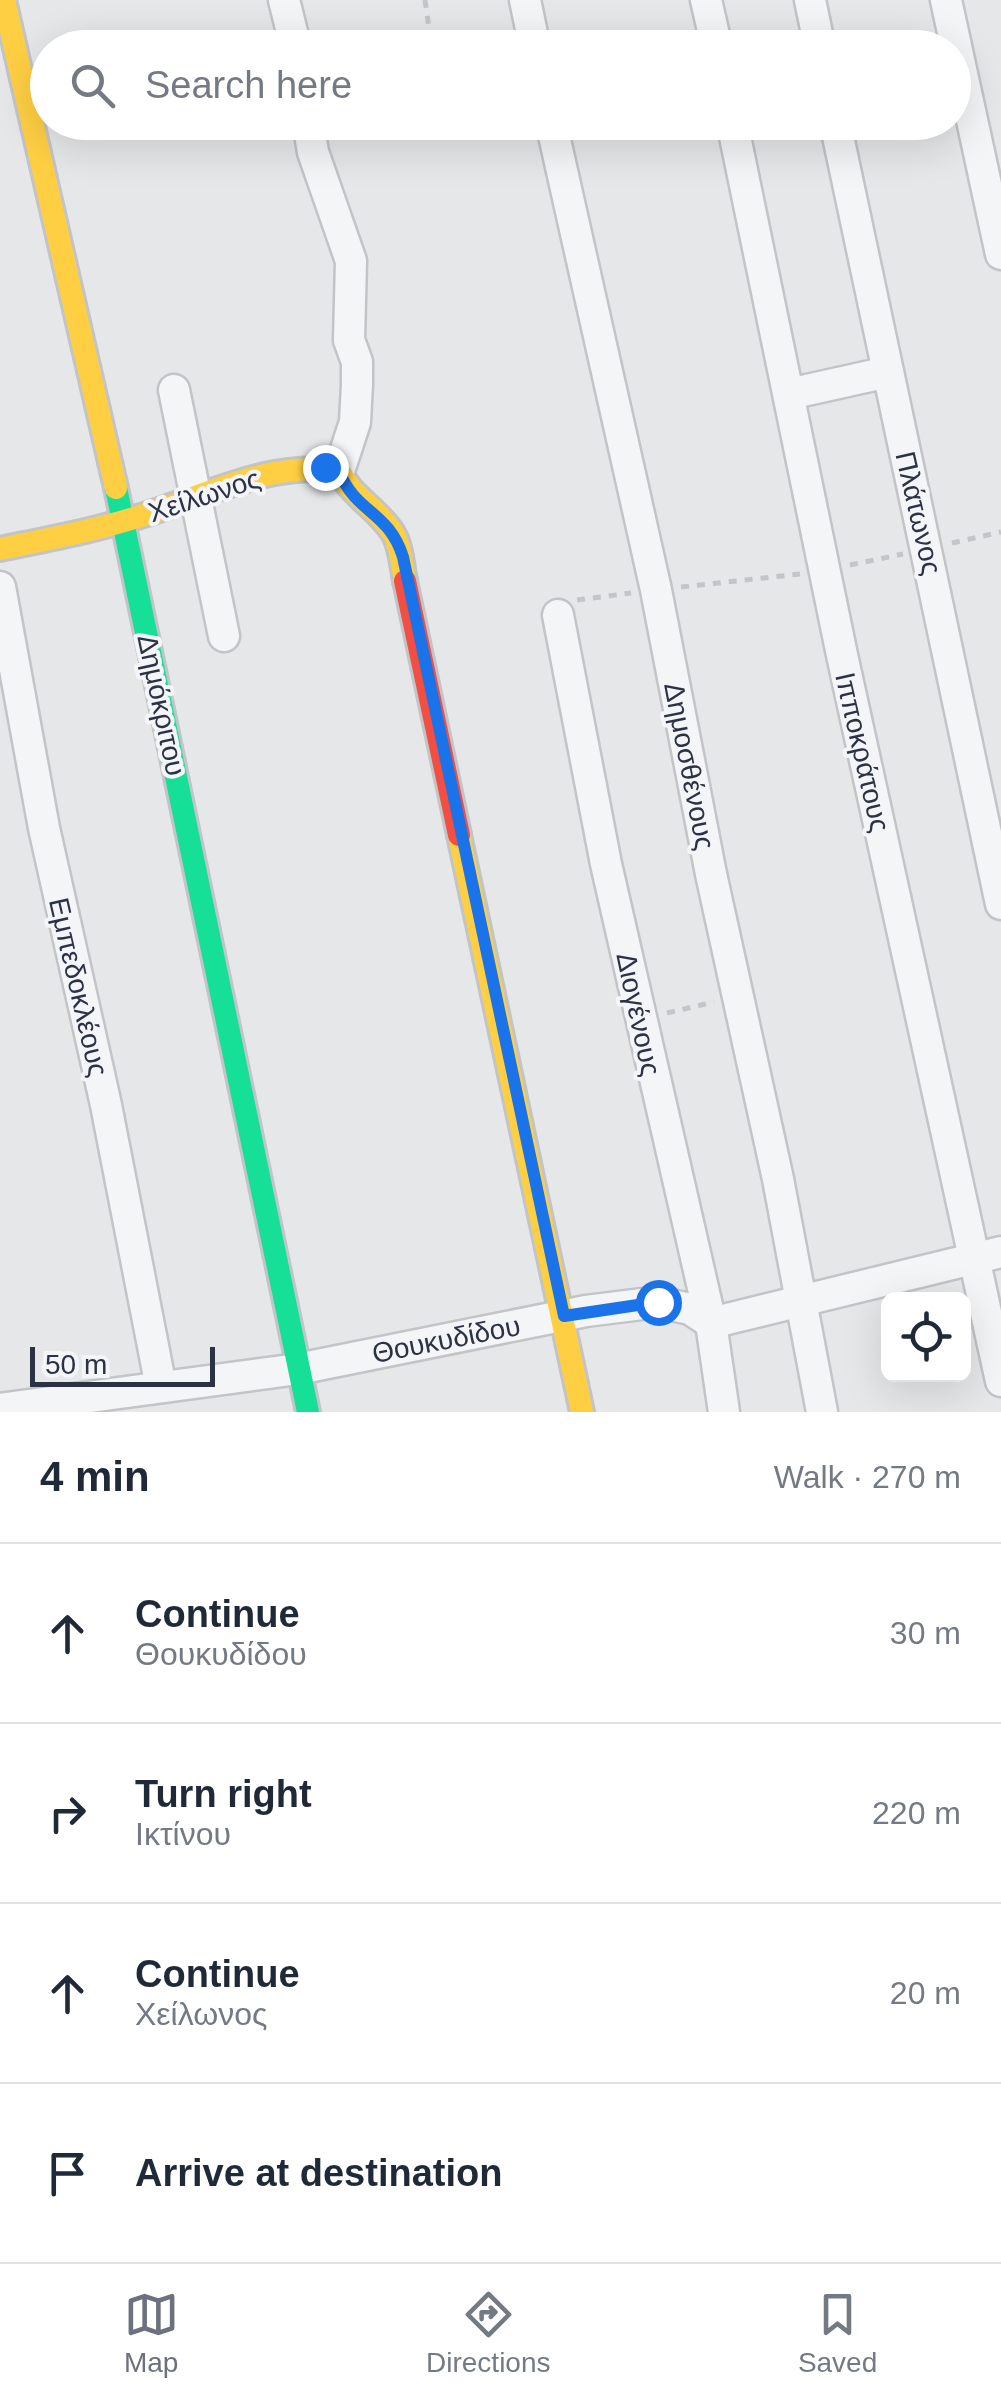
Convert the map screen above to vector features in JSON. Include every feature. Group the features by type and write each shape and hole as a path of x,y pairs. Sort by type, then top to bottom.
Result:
{"street":[{"name":"Δημόκριτου","path":"4,0 30,113"},
{"path":"284,0 292,30"},
{"path":"525,0 531,30"},
{"path":"706,0 712,30"},
{"path":"810,0 816,30"},
{"path":"946,0 952,30"},
{"path":"971,115 1001,254"},
{"name":"Δημόκριτου","path":"36,140 124,522 308,1412"},
{"path":"311,140 351,261 349,340 357,362 358,384 355,422 339,471 352,496 386,522 403,557 582,1412"},
{"name":"Δημοσθένους","path":"555,140 656,590 822,1412"},
{"name":"Ιπποκράτους","path":"736,140 824,571 988,1255 1001,1380"},
{"name":"Πλάτωνος","path":"839,140 1001,904"},
{"path":"789,394 888,372"},
{"path":"174,390 224,636"},
{"name":"Χείλωνος","path":"0,549 124,522 284,470 303,466 339,471"},
{"name":"Εμπεδοκλέους","path":"0,587 44,828 106,1105 162,1387"},
{"name":"Διογένους","path":"558,615 606,864 711,1323 724,1412"},
{"path":"711,1323 988,1255"},
{"name":"Θουκυδίδου","path":"0,1409 298,1368 564,1316 658,1302 690,1310 711,1323"}],"path":[{"path":"425,0 429,30"},
{"path":"558,615 560,606 570,601 824,571 1001,532"},
{"path":"640,1020 737,997"}],"traffic: fast":[{"path":"116,488 308,1412"}],"traffic: slow":[{"path":"4,0 30,113"},
{"path":"36,140 116,488"},
{"path":"0,549 126,520 264,475 313,469 339,471 393,533 405,581"},
{"path":"459,835 582,1412"}],"traffic: jam":[{"path":"405,581 459,835"}],"route":[{"path":"325,467 339,471 352,496 386,522 403,557 564,1316 658,1302"}]}
